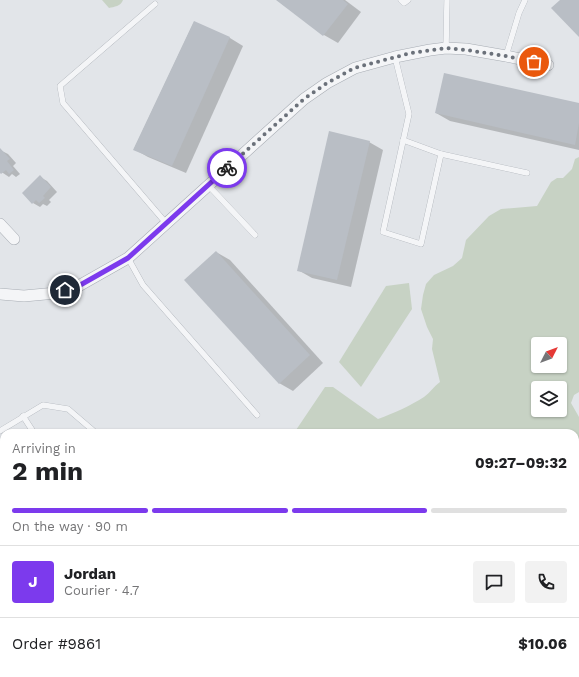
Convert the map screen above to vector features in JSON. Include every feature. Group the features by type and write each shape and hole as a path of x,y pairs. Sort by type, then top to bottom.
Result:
{"street":[{"path":"0,294 24,296 56,293 75,288 128,258 298,104 327,83 354,68 395,57 446,48 506,56 548,65"},
{"path":"0,224 14,239"}],"lane":[{"path":"401,0 404,3 408,0"},
{"path":"446,48 447,0"},
{"path":"506,56 519,13 525,0"},
{"path":"155,4 60,86 63,103 166,223"},
{"path":"395,57 409,114 383,232 421,244 441,154"},
{"path":"403,140 441,154 527,173"},
{"path":"208,185 255,235"},
{"path":"128,258 143,285 256,415"},
{"path":"3,429 43,405 68,409 91,429"},
{"path":"23,416 31,429"}],"green space":[{"path":"102,0 123,0 119,5 109,8"},
{"path":"579,157 579,392 574,395 571,403 579,417 579,429 297,429 325,387 333,387 378,419 408,406 428,394 440,382 432,349 433,339 421,309 426,284 434,275 453,266 462,258 466,240 489,216 501,209 537,206 551,182 557,178 563,178 572,169 575,159"},
{"path":"409,283 412,309 361,387 339,362 386,286"}],"building":[{"path":"276,0 343,0 348,4 323,36"},
{"path":"560,0 579,0 579,37 551,8"},
{"path":"194,21 230,37 172,166 133,150"},
{"path":"444,73 579,103 579,123 575,145 435,113"},
{"path":"329,131 370,141 337,280 297,271"},
{"path":"0,148 10,159 7,161 14,170 9,174 6,170 1,174 0,173"},
{"path":"40,175 51,187 43,196 45,198 39,203 36,200 32,204 22,193"},
{"path":"216,251 310,355 279,384 184,280"}],"way so far":[{"path":"227,168 304,99 327,83 354,68 411,53 446,48 506,56 534,62"}],"route":[{"path":"65,290 75,288 128,258 227,168"}]}
